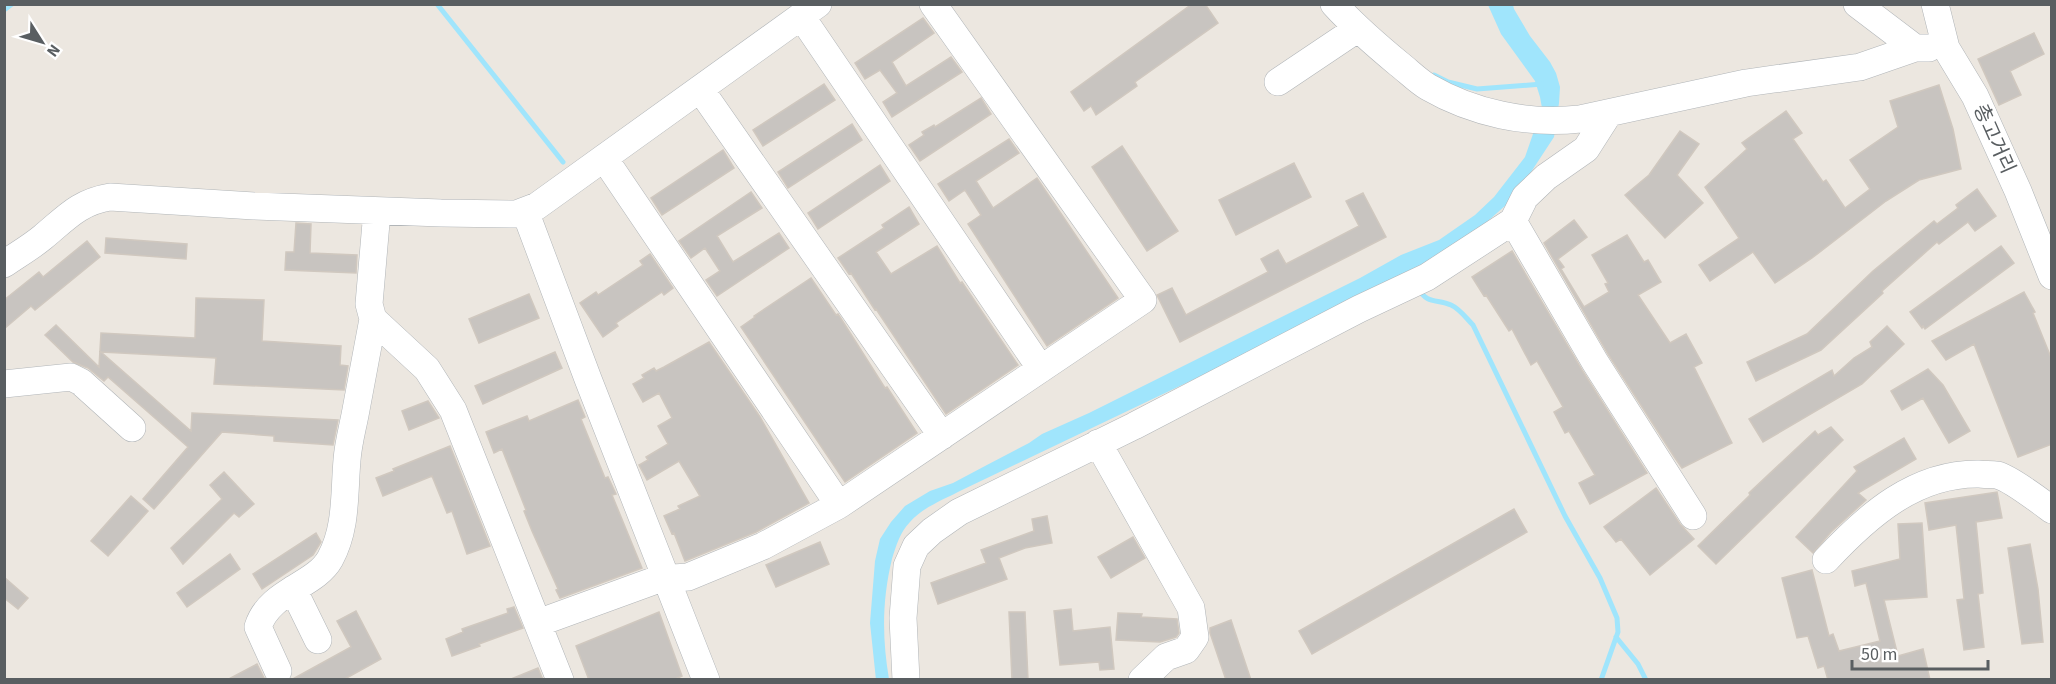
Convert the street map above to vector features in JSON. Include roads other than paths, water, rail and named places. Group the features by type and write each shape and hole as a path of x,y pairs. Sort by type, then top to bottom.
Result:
{"street":[{"path":"538,623 658,579 688,578 763,546 839,505 1143,300 933,4"},
{"path":"1334,4 1357,29 1426,86 1465,105 1513,118 1548,120 1609,113 1746,83 1860,68 1915,48 1946,48"},
{"path":"1857,4 1915,48"},
{"name":"총고거리","path":"1935,4 1946,48 1975,96 2018,191 2052,276"},
{"path":"4,264 42,238 71,212 94,200 110,197 377,211 516,214 537,206 810,10 1041,369"},
{"path":"1278,82 1357,29"},
{"path":"700,89 942,436"},
{"path":"906,680 903,618 907,566 916,546 932,531 959,512 1359,309 1426,278 1513,221 1525,197 1546,177 1586,149 1609,113"},
{"path":"604,158 839,505"},
{"path":"278,671 258,627 261,616 329,561 341,533 347,459 373,320 369,304 377,211"},
{"path":"525,211 588,379 669,579 706,680"},
{"path":"1513,221 1595,362 1693,516"},
{"path":"373,320 427,369 453,410 560,680"},
{"path":"4,384 71,377 81,382 132,428"},
{"path":"1098,443 1191,608 1195,637 1186,650 1166,657 1142,680"},
{"path":"1826,560 1853,532 1896,498 1923,484 1961,474 1998,475 2052,510"},
{"path":"292,590 318,640"}],"water":[{"path":"1488,5 1513,5 1530,36 1550,62 1560,87 1554,137 1514,198 1472,235 1425,269 962,490 921,512 904,530 892,559 886,589 884,619 889,679 876,680 870,623 875,561 880,539 905,506 930,491 953,483 1042,434 1089,413 1360,278 1401,255 1439,240 1475,215 1494,197 1525,157 1542,108 1535,81 1501,34"}],"waterway":[{"path":"4,10 12,4"},
{"path":"437,4 563,162"},
{"path":"1434,75 1448,82 1477,89 1542,84"},
{"path":"1419,289 1425,297 1454,307 1473,325 1565,516 1600,578 1617,618 1618,632 1601,680"},
{"path":"1616,637 1638,664 1646,680"}]}
